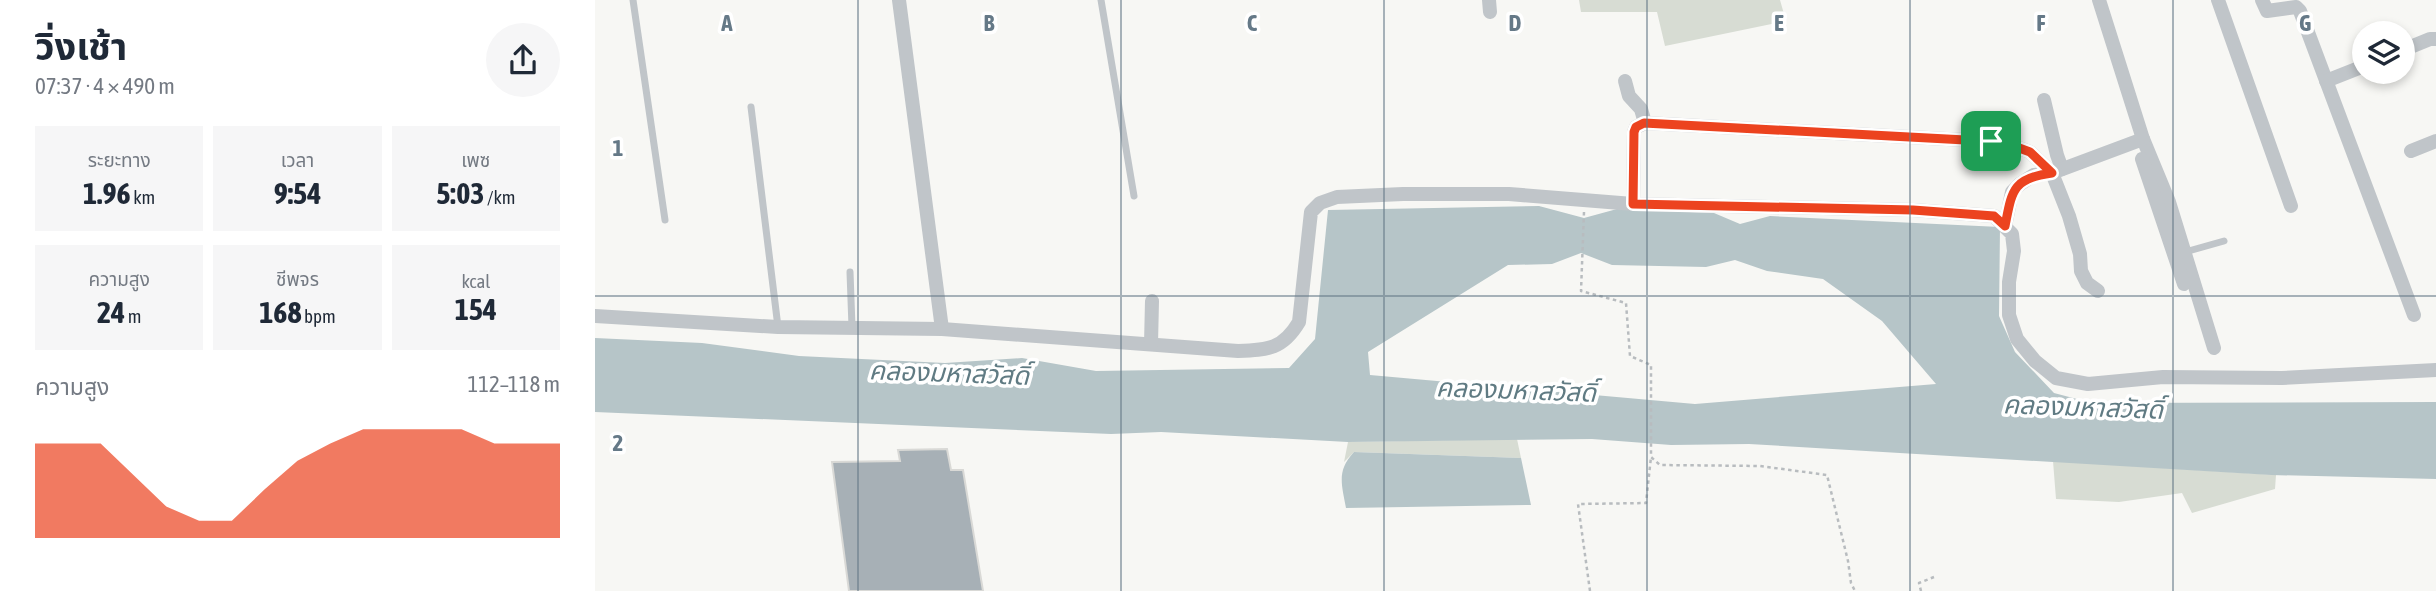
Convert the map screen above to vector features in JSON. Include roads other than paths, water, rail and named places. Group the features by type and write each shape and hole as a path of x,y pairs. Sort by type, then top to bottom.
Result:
{"street":[{"path":"899,0 942,329"},
{"path":"2099,0 2139,141 2184,284"},
{"path":"2218,0 2291,206"},
{"path":"2262,0 2267,11 2289,6 2297,7 2300,11 2414,315"},
{"path":"2415,45 2436,39"},
{"path":"2326,81 2352,71"},
{"path":"1625,81 1629,96 1641,109 1644,123"},
{"path":"2044,100 2057,171 2080,254 2081,271 2087,283 2098,291"},
{"path":"1633,204 1634,132 1636,127 1644,123 2003,142 2030,152 2057,171"},
{"path":"2005,226 2012,192 2034,175 2057,171 2139,141"},
{"path":"2139,141 2169,202 2214,348"},
{"path":"2411,151 2436,141"},
{"path":"595,316 778,327 942,329 1238,351 1264,350 1278,345 1290,336 1299,322 1311,212 1320,203 1337,197 1509,194 1633,204 1925,211 1994,216 2012,234 2014,251 2009,282 2009,315 2017,339 2035,361 2056,378 2088,384 2163,377 2281,378 2436,370"},
{"path":"1151,344 1152,301"}],"lane":[{"path":"632,0 665,220"},
{"path":"1101,0 1134,196"},
{"path":"751,107 778,327"},
{"path":"2185,252 2224,241"},
{"path":"850,272 852,327"}],"water":[{"name":"คลองมหาสวัสดิ์","path":"1539,206 1584,218 1617,209 1714,213 1740,224 1770,216 2000,227 1999,316 2015,352 2054,393 2092,403 2436,402 2436,479 2271,475 1749,444 1671,445 1592,439 1348,442 1161,432 1111,434 595,412 595,338 702,343 799,356 945,363 1022,358 1096,371 1289,368 1315,339 1328,210","holes":["1581,253 1612,265 1706,267 1735,260 1767,271 1823,279 1882,321 1936,384 1695,404 1370,375 1368,352 1508,265 1552,264"]},
{"path":"1354,452 1521,458 1531,505 1346,508 1343,472"}]}
